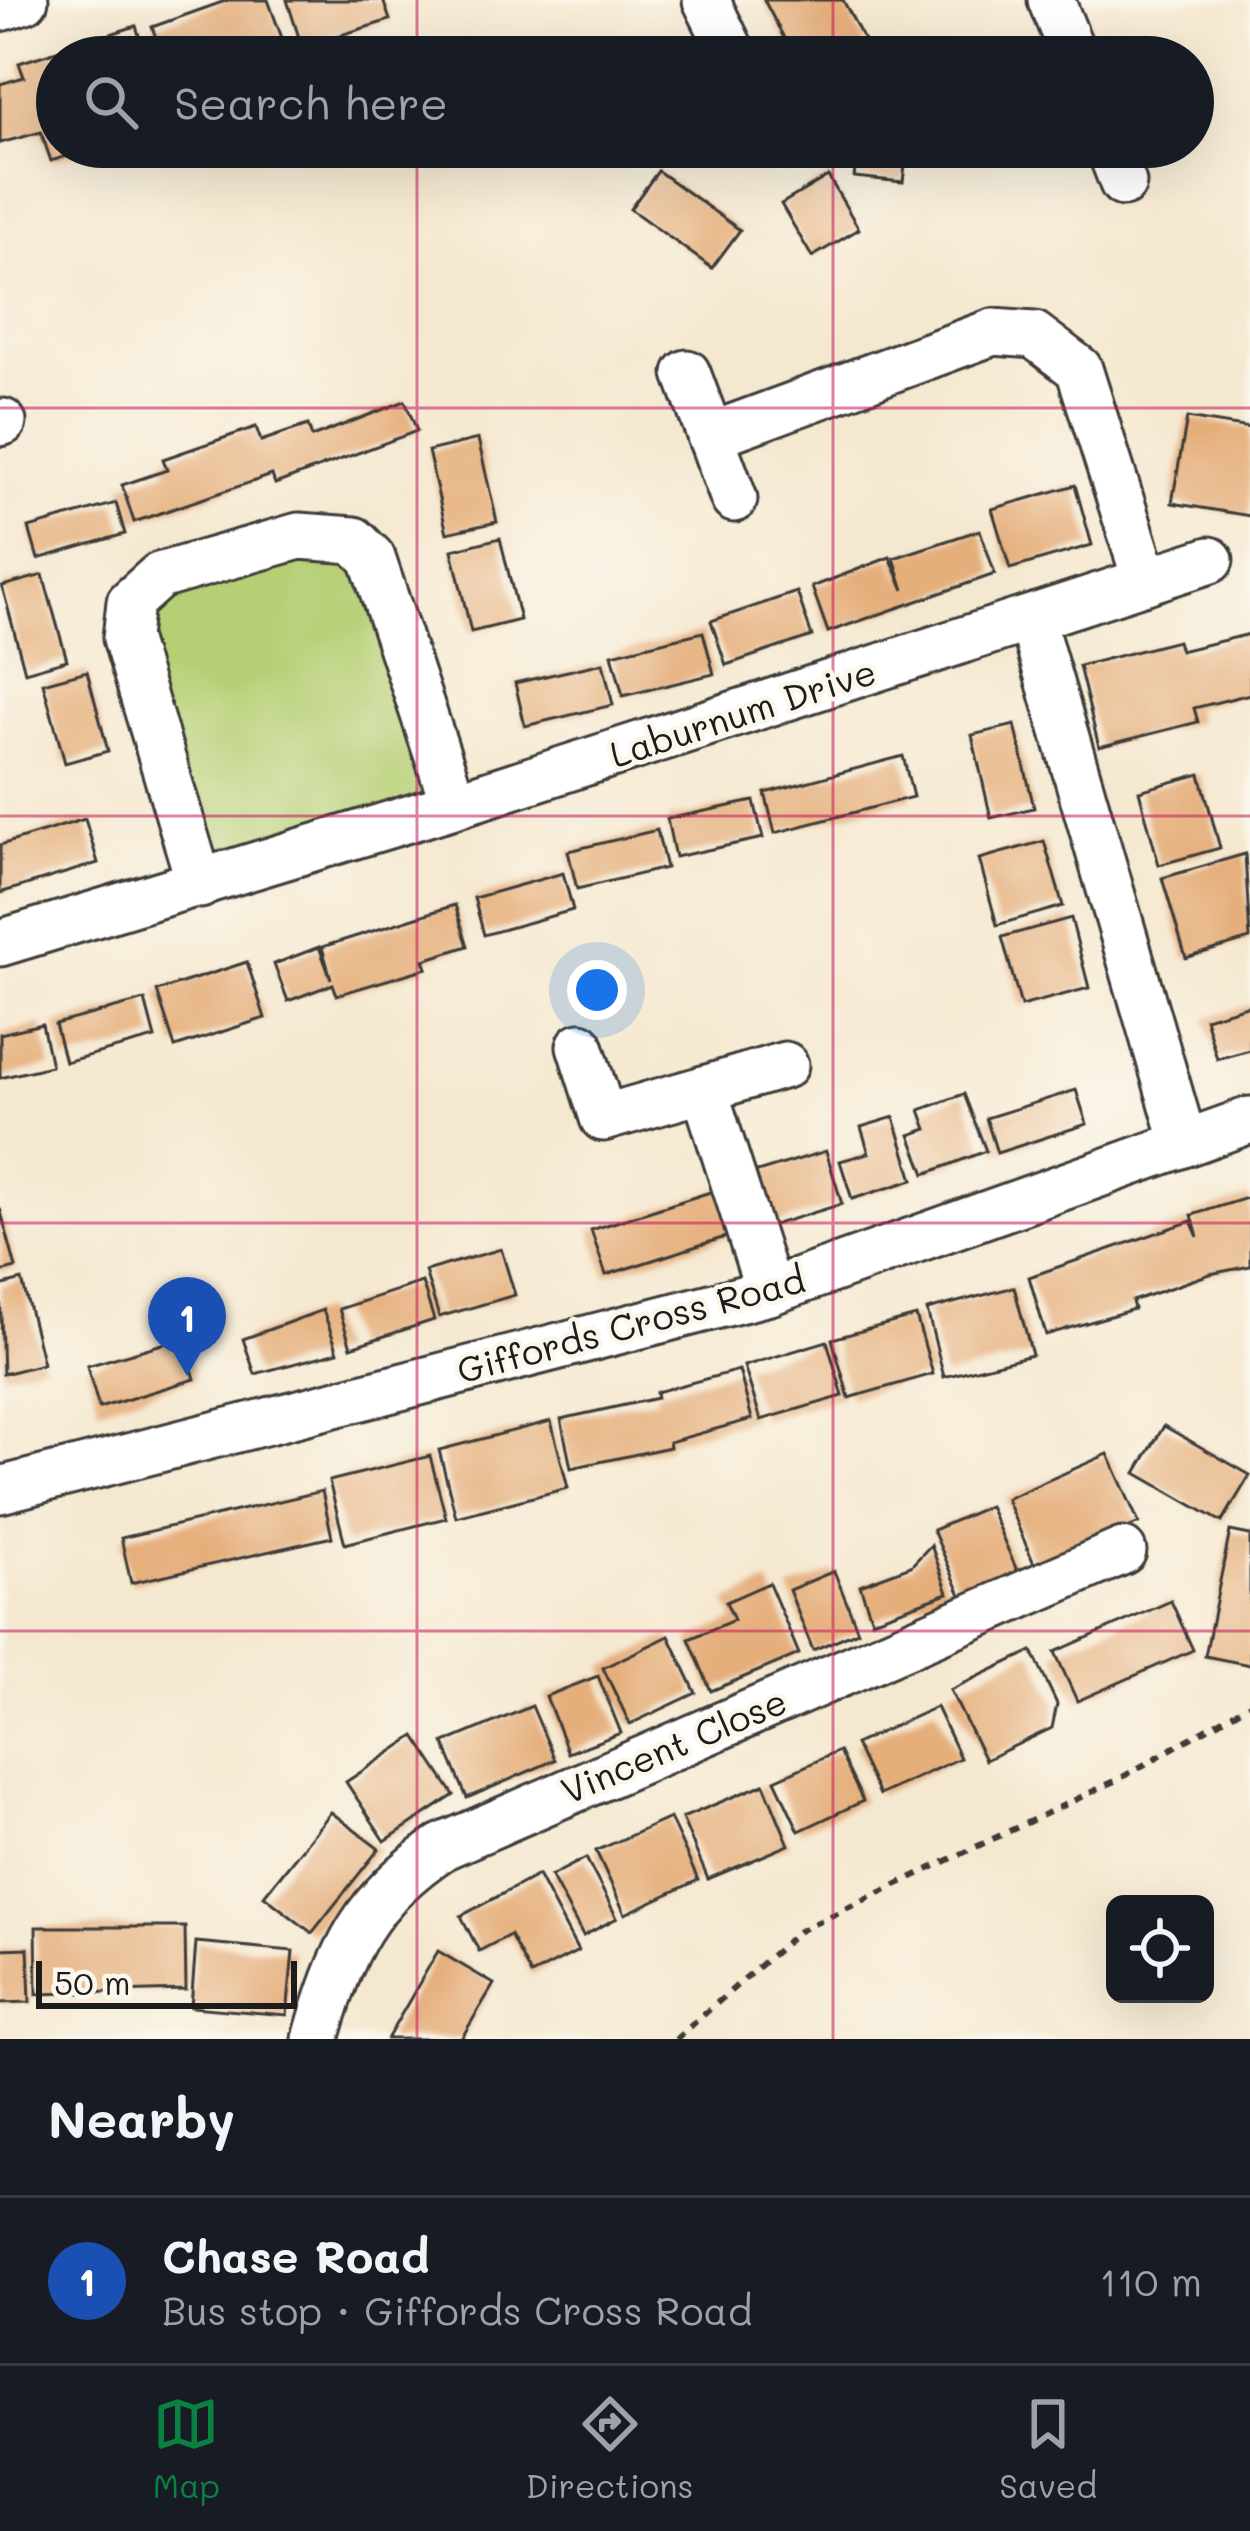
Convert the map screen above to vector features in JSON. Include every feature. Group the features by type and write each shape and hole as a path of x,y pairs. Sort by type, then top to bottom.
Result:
{"street":[{"path":"0,8 25,0"},
{"path":"706,0 724,36"},
{"path":"1051,0 1066,36"},
{"path":"710,436 993,332 1034,335 1079,369 1145,581"},
{"path":"687,373 734,500"},
{"path":"200,884 126,638 130,602 159,576 299,536 354,540 372,558 454,805"},
{"name":"Laburnum Drive","path":"0,943 454,805 1210,560"},
{"path":"1032,621 1184,1143"},
{"path":"580,1046 603,1118 785,1065"},
{"path":"704,1089 769,1292"},
{"name":"Giffords Cross Road","path":"0,1490 769,1292 1250,1120"},
{"name":"Vincent Close","path":"316,2039 335,1972 355,1932 404,1872 444,1846 1123,1551"}],"path":[{"path":"676,2039 799,1931 1119,1779 1250,1704"}],"green space":[{"path":"354,540 454,805 200,885 130,602"}],"building":[{"path":"228,0 268,0 281,36 155,36 152,27"},
{"path":"287,0 383,0 390,20 338,36 298,36"},
{"path":"764,0 843,0 862,36 783,36"},
{"path":"136,26 139,36 104,36"},
{"path":"36,58 36,133 0,143 0,84 24,77 19,63"},
{"path":"855,168 905,168 903,182 854,177"},
{"path":"658,171 740,230 712,268 630,209"},
{"path":"828,176 859,229 812,257 781,204"},
{"path":"405,401 417,431 275,484 272,475 134,522 122,485 167,470 163,459 256,427 261,441 308,425 312,437"},
{"path":"1187,418 1250,428 1250,516 1172,503"},
{"path":"478,439 497,522 447,533 428,451"},
{"path":"1075,485 1092,545 1010,569 992,509"},
{"path":"116,503 125,534 38,559 29,528"},
{"path":"980,530 995,574 828,632 812,587 890,557 904,590 894,558"},
{"path":"500,538 520,620 471,632 452,550"},
{"path":"43,575 67,660 25,672 2,586"},
{"path":"797,592 812,636 726,665 711,621"},
{"path":"703,632 714,674 623,696 612,654"},
{"path":"1250,634 1250,694 1194,708 1198,722 1099,747 1079,666 1177,641 1180,651"},
{"path":"603,663 613,705 525,726 515,683"},
{"path":"87,671 108,751 65,763 43,683"},
{"path":"1015,725 1034,808 991,818 972,735"},
{"path":"903,756 913,797 775,833 765,793"},
{"path":"1200,774 1220,848 1159,865 1139,791"},
{"path":"754,801 763,838 675,857 667,819"},
{"path":"85,819 98,863 0,893 0,845"},
{"path":"657,830 666,868 577,889 568,851"},
{"path":"1044,841 1063,906 997,925 979,859"},
{"path":"1245,854 1250,939 1186,958 1162,878"},
{"path":"563,873 573,910 484,935 474,898"},
{"path":"455,905 468,946 424,960 427,968 337,995 333,984 288,1001 274,964 319,947 331,979 322,947"},
{"path":"1071,918 1089,988 1021,1006 1002,937"},
{"path":"247,962 265,1018 175,1047 157,991"},
{"path":"145,1000 155,1038 65,1062 55,1024"},
{"path":"1250,1005 1250,1050 1217,1059 1205,1018"},
{"path":"42,1024 51,1066 0,1078 0,1034"},
{"path":"1076,1090 1087,1124 997,1153 986,1118"},
{"path":"964,1094 986,1151 925,1174 910,1135 927,1129 920,1110"},
{"path":"894,1117 913,1180 852,1199 840,1161 869,1153 861,1127"},
{"path":"826,1151 842,1204 770,1226 754,1173"},
{"path":"723,1188 738,1233 606,1275 591,1230"},
{"path":"1250,1197 1250,1266 1210,1274 1132,1301 1134,1309 1046,1335 1029,1277 1191,1221 1198,1237 1192,1215"},
{"path":"0,1208 16,1268 0,1272"},
{"path":"501,1249 515,1295 439,1317 425,1271"},
{"path":"22,1280 43,1364 3,1374 0,1286"},
{"path":"422,1282 434,1320 351,1347 339,1309"},
{"path":"1014,1287 1032,1355 944,1377 927,1310"},
{"path":"323,1310 338,1352 255,1374 243,1339"},
{"path":"916,1316 933,1374 849,1398 832,1339"},
{"path":"183,1338 195,1379 99,1408 87,1366"},
{"path":"827,1341 843,1396 761,1420 744,1366"},
{"path":"739,1370 752,1419 669,1442 670,1447 571,1468 561,1419 657,1398 656,1392"},
{"path":"551,1421 568,1488 456,1517 439,1450"},
{"path":"1164,1426 1250,1475 1222,1522 1136,1473"},
{"path":"1108,1454 1139,1523 1036,1568 1006,1499"},
{"path":"430,1456 446,1518 345,1544 329,1481"},
{"path":"322,1491 332,1537 131,1583 121,1538"},
{"path":"989,1506 1021,1580 965,1604 933,1530"},
{"path":"1230,1531 1250,1535 1250,1665 1205,1656"},
{"path":"931,1545 948,1593 872,1620 860,1585 911,1566"},
{"path":"834,1571 858,1631 813,1650 789,1590"},
{"path":"769,1583 799,1654 711,1691 689,1639 734,1620 726,1602"},
{"path":"1171,1601 1193,1650 1077,1701 1055,1652"},
{"path":"669,1636 696,1693 630,1724 603,1668"},
{"path":"1032,1651 1057,1704 1052,1728 985,1760 950,1690"},
{"path":"598,1676 621,1733 568,1753 546,1696"},
{"path":"532,1706 555,1760 467,1798 444,1743"},
{"path":"936,1707 960,1758 879,1795 855,1744"},
{"path":"415,1736 454,1795 385,1841 346,1782"},
{"path":"839,1751 863,1801 799,1831 775,1780"},
{"path":"764,1784 789,1845 708,1879 682,1818"},
{"path":"331,1812 379,1849 312,1933 264,1896"},
{"path":"670,1818 698,1880 625,1914 596,1851"},
{"path":"586,1858 617,1918 583,1936 551,1876"},
{"path":"538,1875 578,1951 531,1975 510,1935 479,1951 461,1916"},
{"path":"36,1927 185,1927 186,1990 37,1994"},
{"path":"196,1942 293,1951 287,2015 191,2007"},
{"path":"28,1948 30,2002 0,2003 0,1949"},
{"path":"438,1951 494,1984 461,2039 387,2039"}],"place":[{"name":"Chase Road","path":"187,1376"}]}
